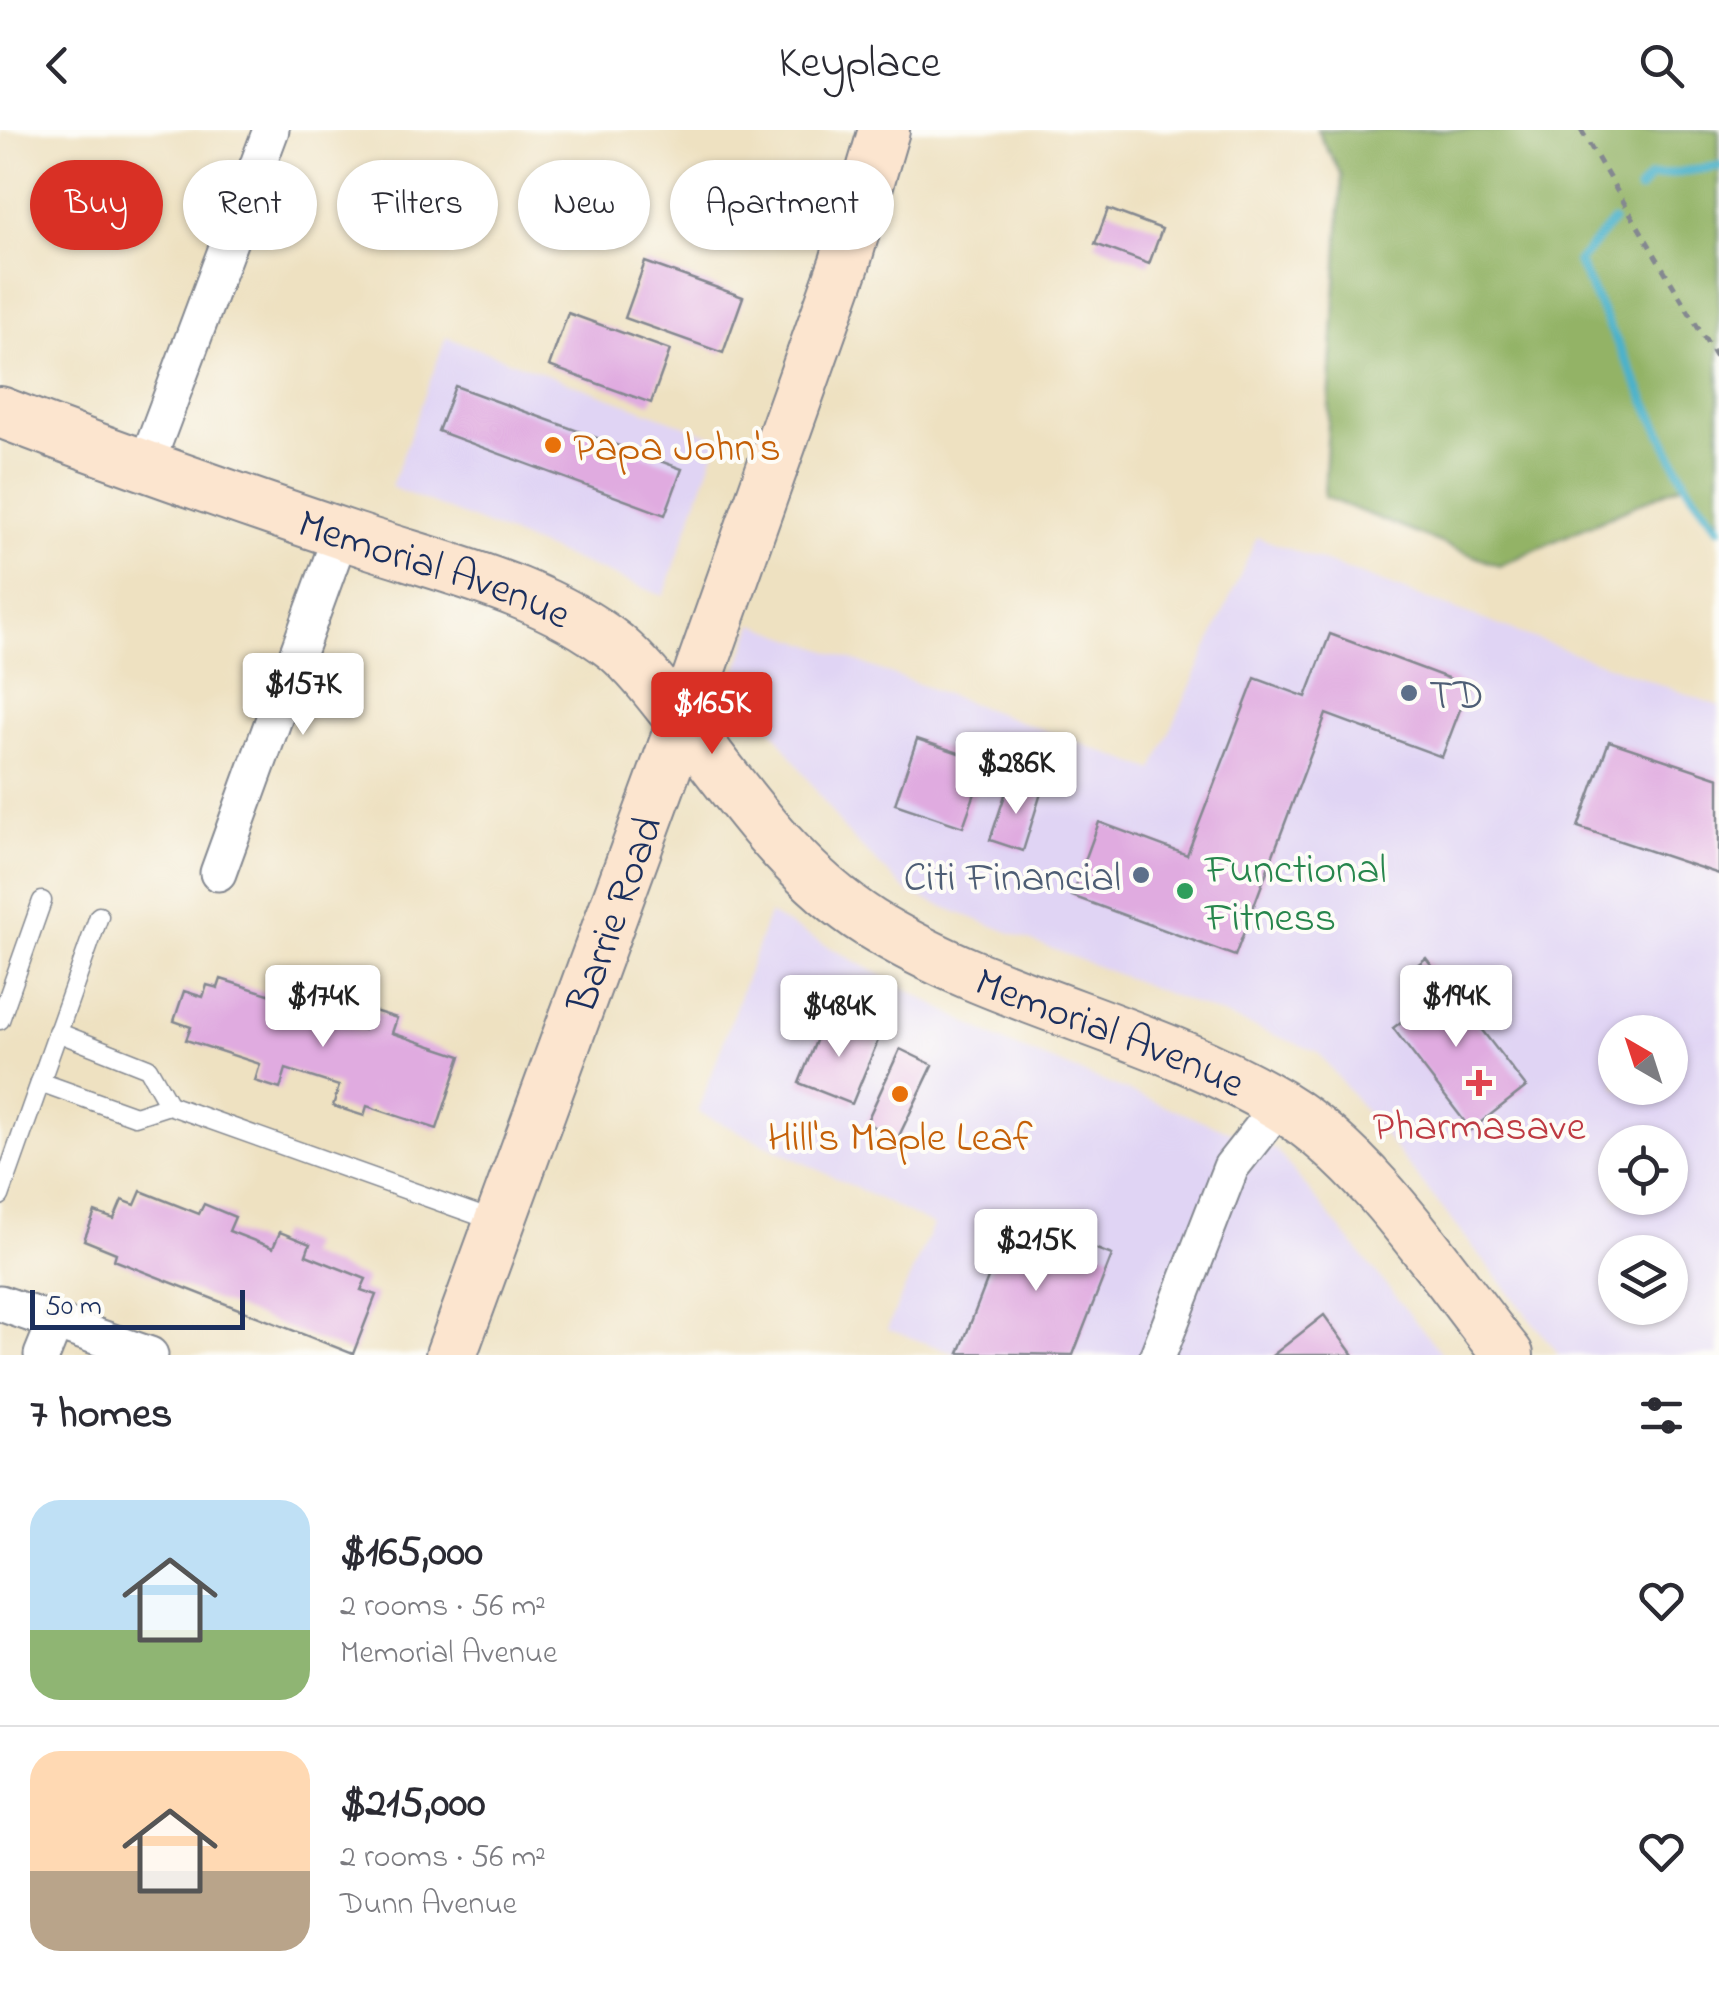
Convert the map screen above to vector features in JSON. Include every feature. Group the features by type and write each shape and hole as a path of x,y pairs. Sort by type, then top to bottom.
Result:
{"main road":[{"name":"Barrie Road","path":"451,1355 845,262 884,130"},
{"name":"Memorial Avenue","path":"0,412 144,467 517,593 580,624 616,647 682,722 779,846 865,920 914,950 1175,1055 1280,1105 1328,1141 1363,1176 1508,1355"}],"street":[{"path":"144,467 270,130"},
{"path":"218,874 341,534"},
{"path":"1158,1355 1231,1168 1280,1105"},
{"path":"0,1303 48,1339 150,1355"}],"lane":[{"path":"0,1020 42,901"},
{"path":"0,1196 98,916"},
{"path":"57,1032 148,1068 169,1105"},
{"path":"40,1082 136,1116 169,1105 499,1223"}],"path":[{"path":"1580,130 1719,363"}],"shaded area":[{"path":"446,337 719,438 664,596 391,487"},
{"path":"1257,537 1719,706 1719,1355 1559,1355 1318,1052 908,893 845,831 735,677 754,624 1153,770"},
{"path":"769,914 999,1040 1276,1150 1443,1355 959,1355 887,1329 933,1225 698,1112"}],"green space":[{"path":"1317,130 1719,130 1719,522 1685,483 1499,566 1324,497 1342,176"}],"building":[{"path":"1108,209 1162,229 1149,264 1095,244"},
{"path":"645,262 743,297 723,353 625,318"},
{"path":"568,313 670,350 651,403 549,366"},
{"path":"455,386 682,469 665,515 438,431"},
{"path":"1330,634 1469,686 1442,757 1326,714 1235,956 1072,896 1099,822 1187,855 1255,678 1306,697"},
{"path":"917,739 986,762 963,827 895,804"},
{"path":"1609,741 1719,778 1719,874 1578,827"},
{"path":"1009,783 1041,793 1023,851 990,840"},
{"path":"1426,958 1526,1087 1471,1130 1393,1028 1413,1013 1404,1002 1424,987 1411,970"},
{"path":"221,979 281,998 285,987 322,999 317,1015 364,1030 371,1010 397,1018 392,1033 461,1056 437,1129 367,1106 364,1116 333,1106 339,1086 286,1069 280,1089 255,1081 260,1064 186,1040 191,1027 174,1021 184,991 203,997 207,985 218,988"},
{"path":"826,1016 879,1038 852,1104 799,1083"},
{"name":"Hill's Maple Leaf","path":"900,1049 933,1065 898,1138 866,1123"},
{"path":"141,1191 199,1214 204,1204 235,1217 229,1231 273,1248 280,1232 310,1244 306,1255 366,1279 361,1290 376,1295 353,1354 114,1260 116,1253 84,1240 95,1212 114,1219 122,1200 135,1205"},
{"path":"1012,1216 1112,1255 1073,1355 959,1353"},
{"path":"1324,1315 1353,1355 1273,1355"}],"waterway":[{"path":"1639,190 1650,177 1719,166"},
{"path":"1613,221 1578,262 1687,486 1719,528"}],"place":[{"name":"Papa John's","path":"553,445"},
{"name":"TD","path":"1409,693"},
{"name":"Citi Financial","path":"1141,875"},
{"name":"Functional Fitness","path":"1185,891"},
{"name":"Pharmasave","path":"1479,1083"},
{"name":"Hill's Maple Leaf","path":"900,1094"}]}
